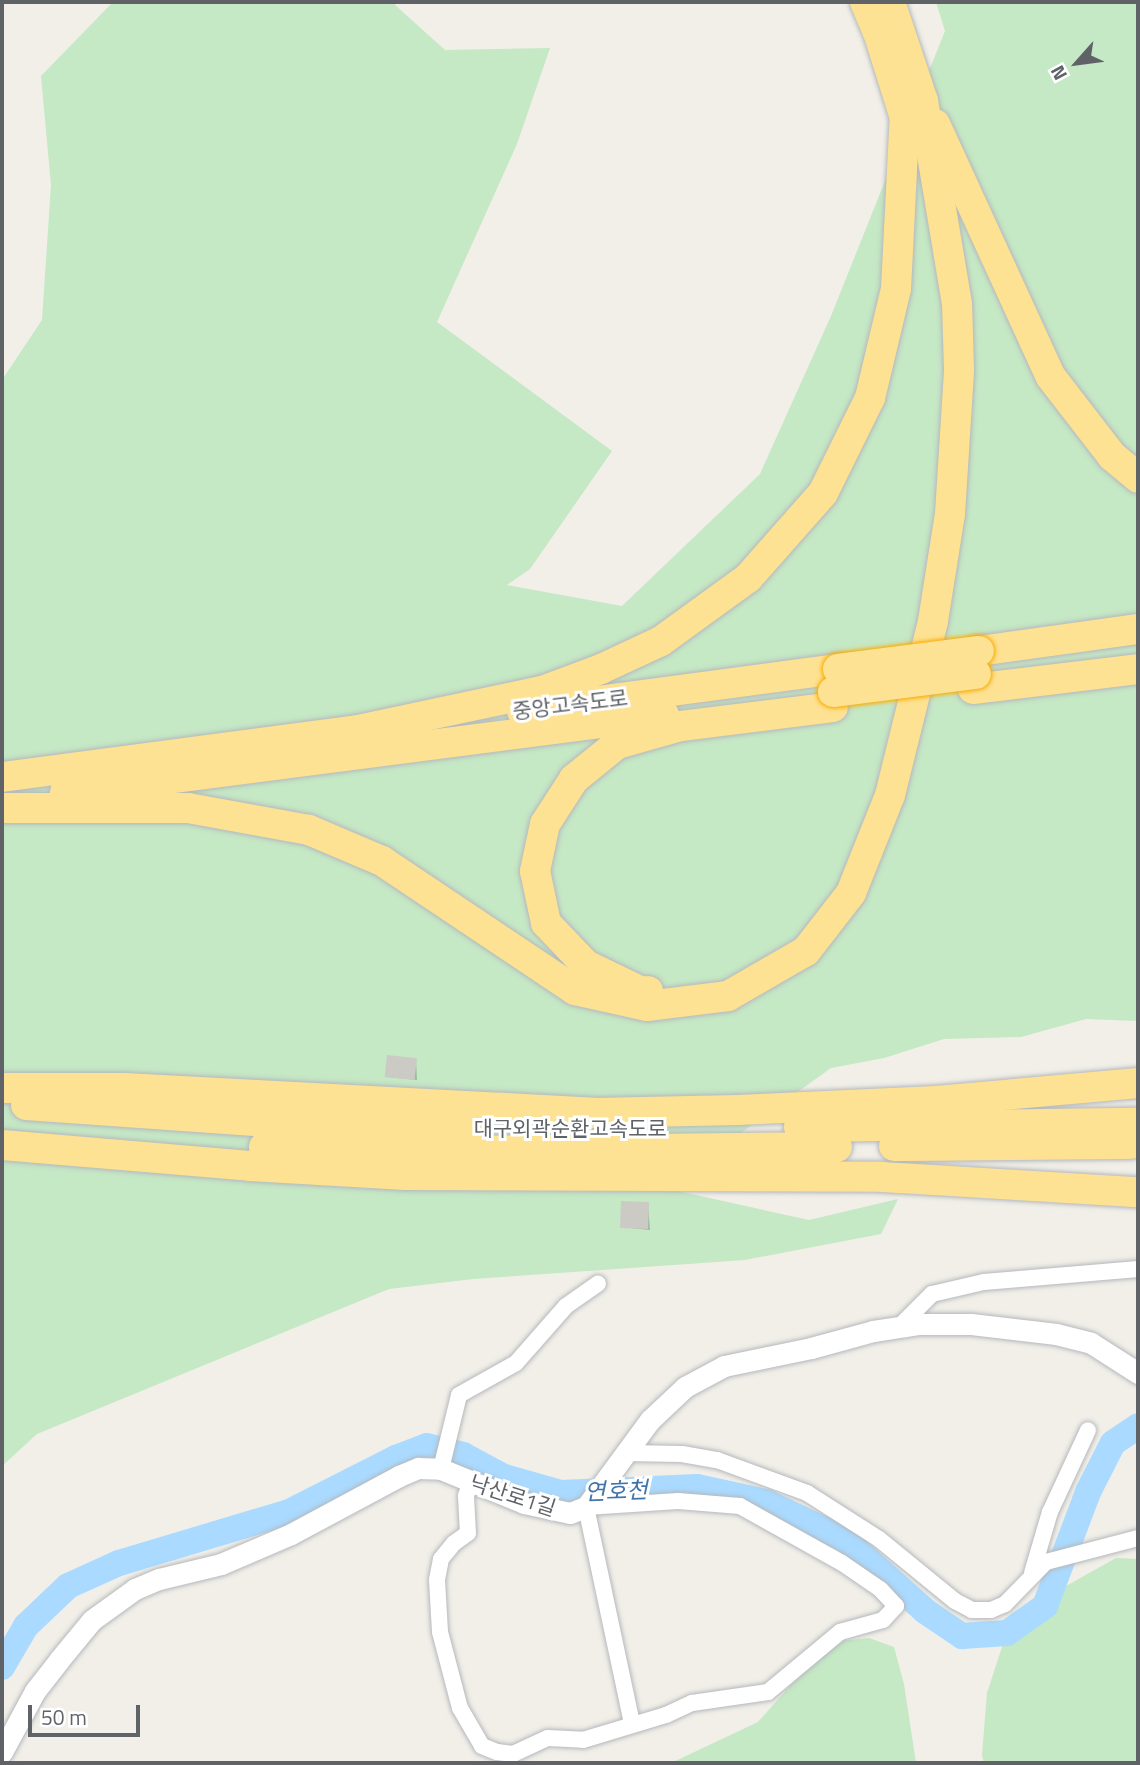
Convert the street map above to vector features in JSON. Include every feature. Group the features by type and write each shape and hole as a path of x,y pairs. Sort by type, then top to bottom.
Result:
{"highway":[{"path":"865,2 914,107 946,144 1051,377 1112,456 1138,478"},
{"path":"2,808 188,808 309,830 382,861 575,990 646,1006 728,996 806,951 852,893 890,795 933,621 950,513 959,370 957,304 890,2"},
{"path":"835,689 617,744 574,779 545,824 535,871 547,923 586,965 642,992 721,983 795,938 834,890 874,796 913,616 930,512 943,377 940,303 914,107"},
{"path":"349,732 542,691 601,669 661,641 748,579 823,493 870,398 896,289 914,107"},
{"name":"중앙고속도로","path":"976,671 1138,629"},
{"name":"중앙고속도로","path":"2,801 835,689 1138,653"},
{"path":"976,671 1138,669"},
{"name":"중앙고속도로","path":"2,777 349,732 835,689"},
{"path":"2,1088 124,1088 594,1113 936,1101 1138,1083"},
{"name":"대구외곽순환고속도로","path":"2,1102 330,1126 599,1129 1138,1123"},
{"name":"대구외곽순환고속도로","path":"2,1133 234,1146 444,1151 1138,1143"},
{"path":"2,1145 250,1166 406,1175 882,1177 1138,1192"}],"street":[{"path":"899,1327 932,1294 984,1282 1138,1269"},
{"path":"442,1465 459,1395 516,1363 566,1306 598,1284"},
{"name":"낙산로1길","path":"2,1752 35,1691 78,1637 109,1605 159,1579 222,1564 291,1534 398,1476 418,1468 442,1465 471,1482 535,1505 570,1513 586,1507 650,1420 685,1387 724,1366 899,1327 971,1324 1056,1334 1091,1343 1138,1373"},
{"path":"1032,1573 1050,1512 1088,1430"},
{"path":"625,1453 682,1454 716,1460 807,1493 879,1539 955,1601 972,1610 991,1611 1005,1604 1032,1573 1046,1562 1138,1538"},
{"path":"471,1482 467,1496 470,1517 468,1533 454,1543 441,1559 437,1580 440,1632 460,1708 472,1733 482,1746 513,1754 539,1740 583,1740 632,1723 666,1715 692,1703 768,1692 840,1632 883,1620 896,1606 880,1589 842,1563 740,1506 678,1501 586,1507 632,1723"}],"green space":[{"path":"113,2 396,2 395,5 445,50 550,48 517,144 437,322 612,451 530,569 507,585 622,606 760,474 831,316 945,31 936,2 1138,2 1138,1021 1086,1019 1021,1037 944,1039 884,1058 831,1068 664,1188 809,1220 898,1199 881,1234 745,1260 473,1279 389,1289 37,1434 2,1466 2,380 42,320 51,185 41,76"},
{"path":"1116,1558 1138,1559 1138,1763 984,1763 982,1755 987,1693 1007,1632 1059,1590"},
{"path":"869,1638 894,1647 904,1684 916,1763 671,1763 758,1722 829,1642"}],"building":[{"path":"387,1055 417,1058 415,1080 385,1077"},
{"path":"621,1201 649,1202 648,1229 620,1228"}],"waterway":[{"name":"연호천","path":"2,1667 26,1626 68,1586 119,1563 289,1512 396,1458 427,1446 463,1455 504,1477 561,1493 697,1487 766,1502 846,1540 925,1611 962,1636 1007,1633 1045,1606 1088,1492 1113,1443 1138,1426"}]}
